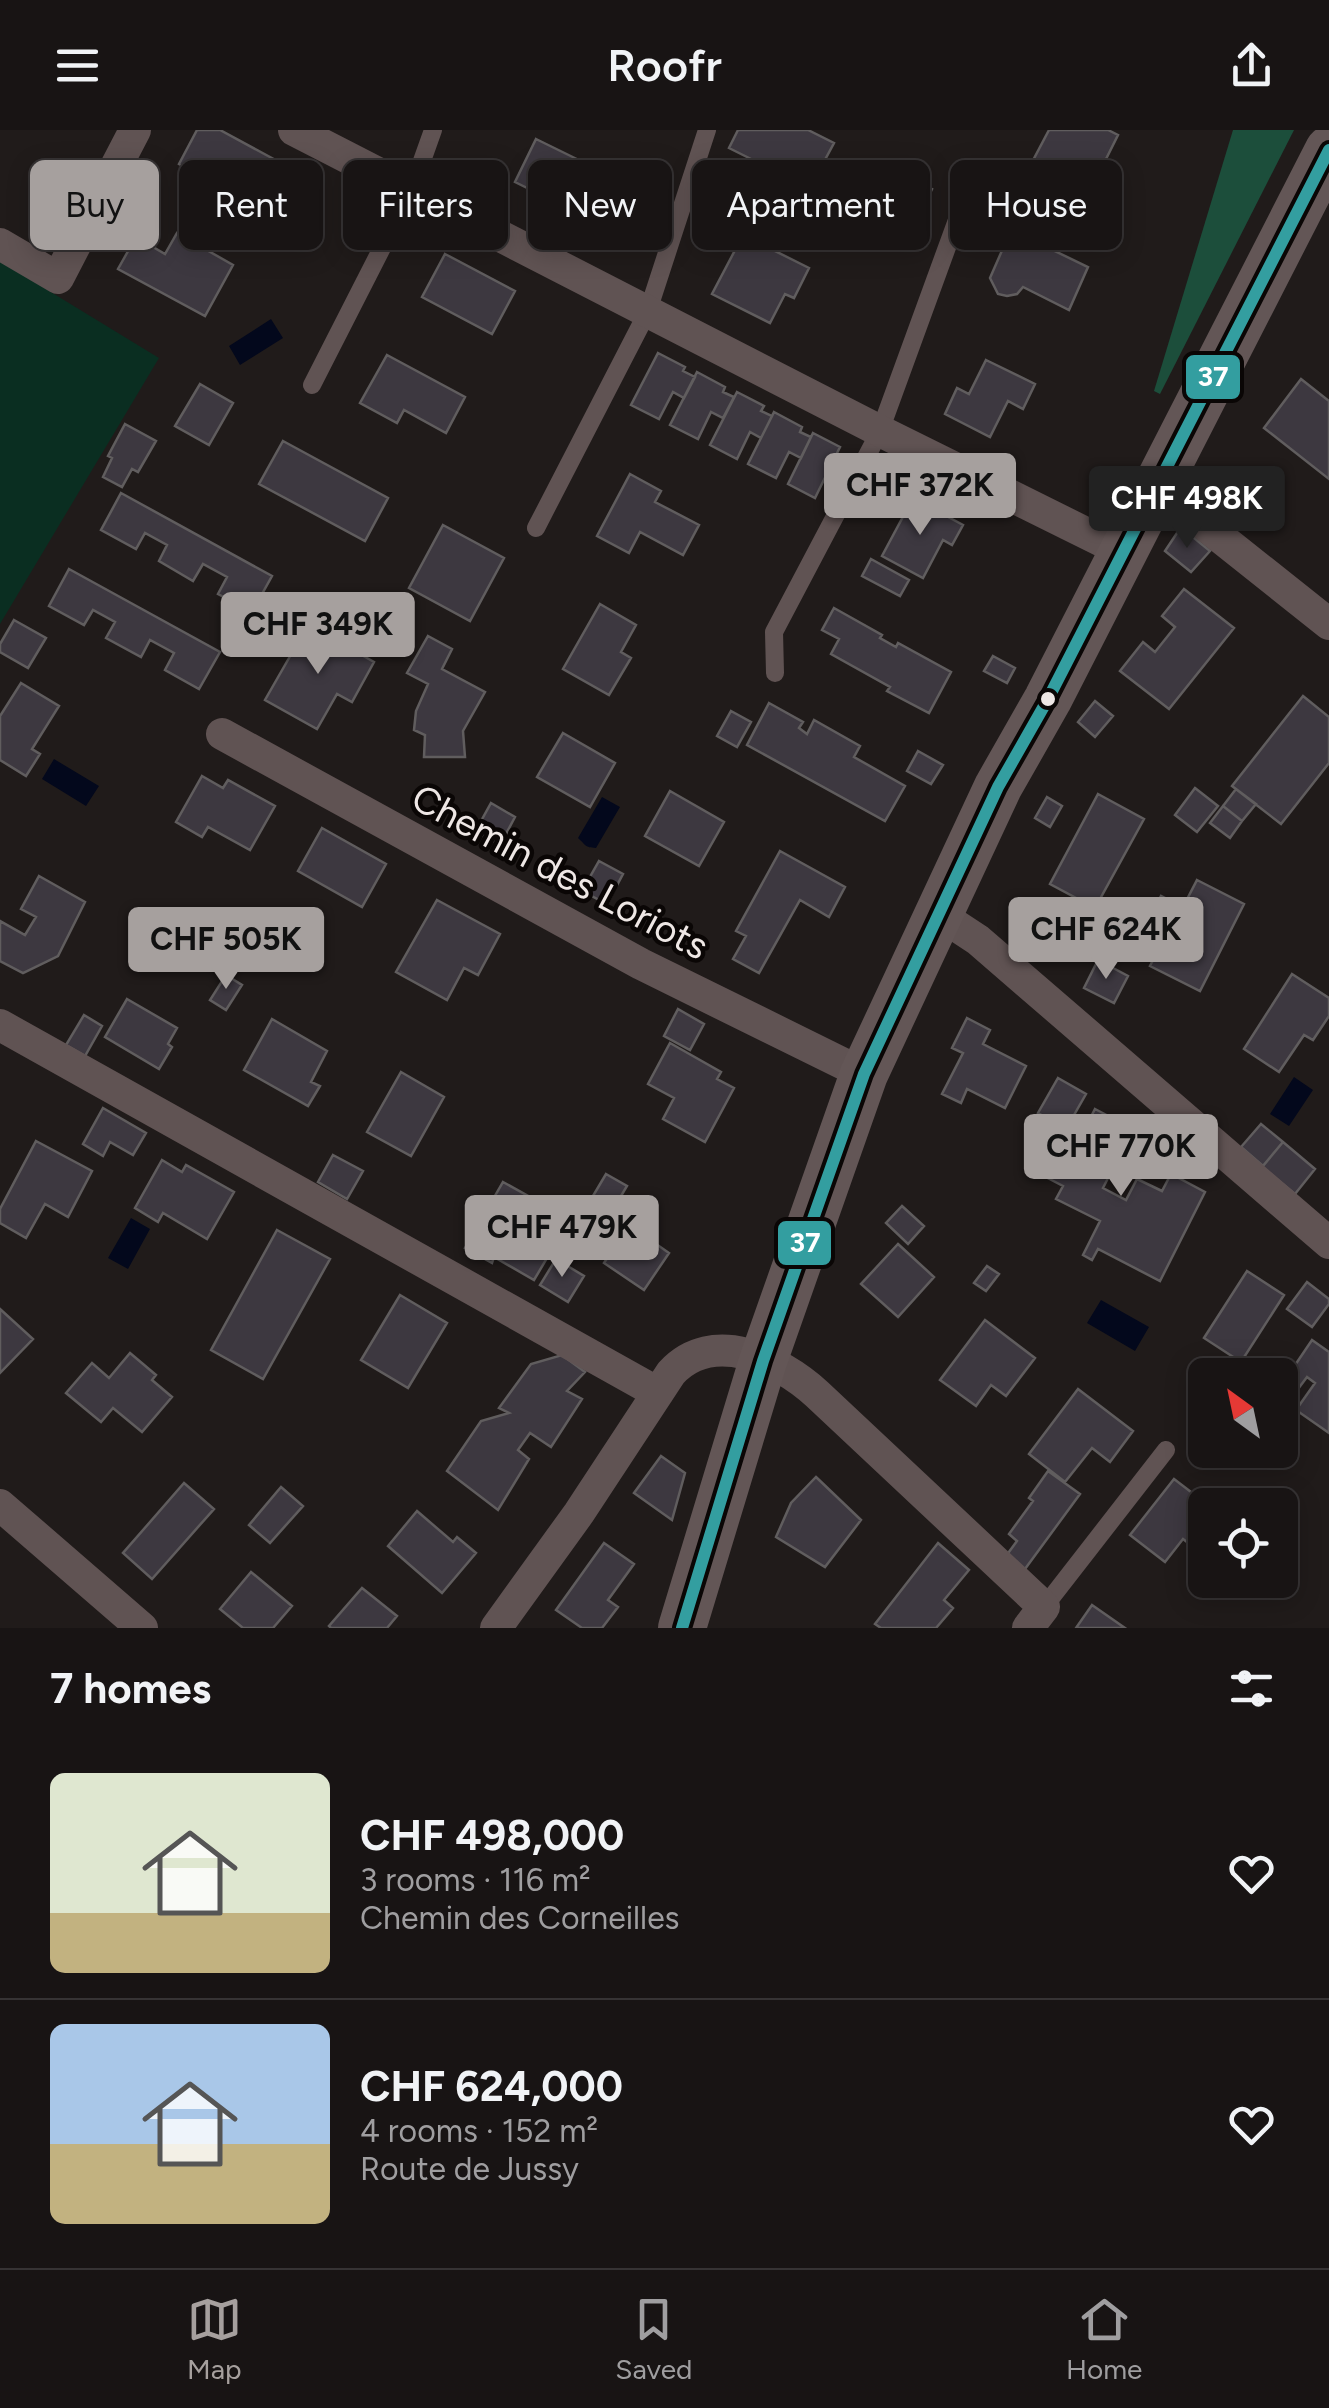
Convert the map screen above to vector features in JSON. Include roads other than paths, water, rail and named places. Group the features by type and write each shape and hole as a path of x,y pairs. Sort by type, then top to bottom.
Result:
{"main road":[{"path":"682,1628 763,1360 864,1074 998,787 1048,698 1329,150"}],"street":[{"path":"0,244 58,278 135,130"},
{"path":"294,130 354,160"},
{"path":"508,239 1122,551"},
{"path":"1154,490 1182,507 1329,624"},
{"name":"Chemin des Loriots","path":"222,734 641,964 864,1074"},
{"path":"938,913 978,940 1329,1243"},
{"path":"0,1025 658,1393"},
{"path":"496,1628 683,1360 698,1353 724,1350 782,1367 808,1385 1036,1617"},
{"path":"0,1505 142,1628"}],"lane":[{"path":"422,160 433,130"},
{"path":"536,528 648,311 707,130"},
{"path":"775,673 774,632 880,431 950,239"},
{"path":"312,385 381,250"},
{"path":"1036,1617 1166,1450"}],"water":[{"path":"271,319 283,338 240,365 229,346"},
{"path":"54,759 99,786 86,806 42,779"},
{"path":"602,797 620,807 596,848 589,847 578,838"},
{"path":"1294,1077 1313,1090 1289,1126 1270,1114"},
{"path":"131,1218 150,1229 128,1269 108,1258"},
{"path":"1101,1300 1149,1327 1135,1351 1087,1323"}]}
